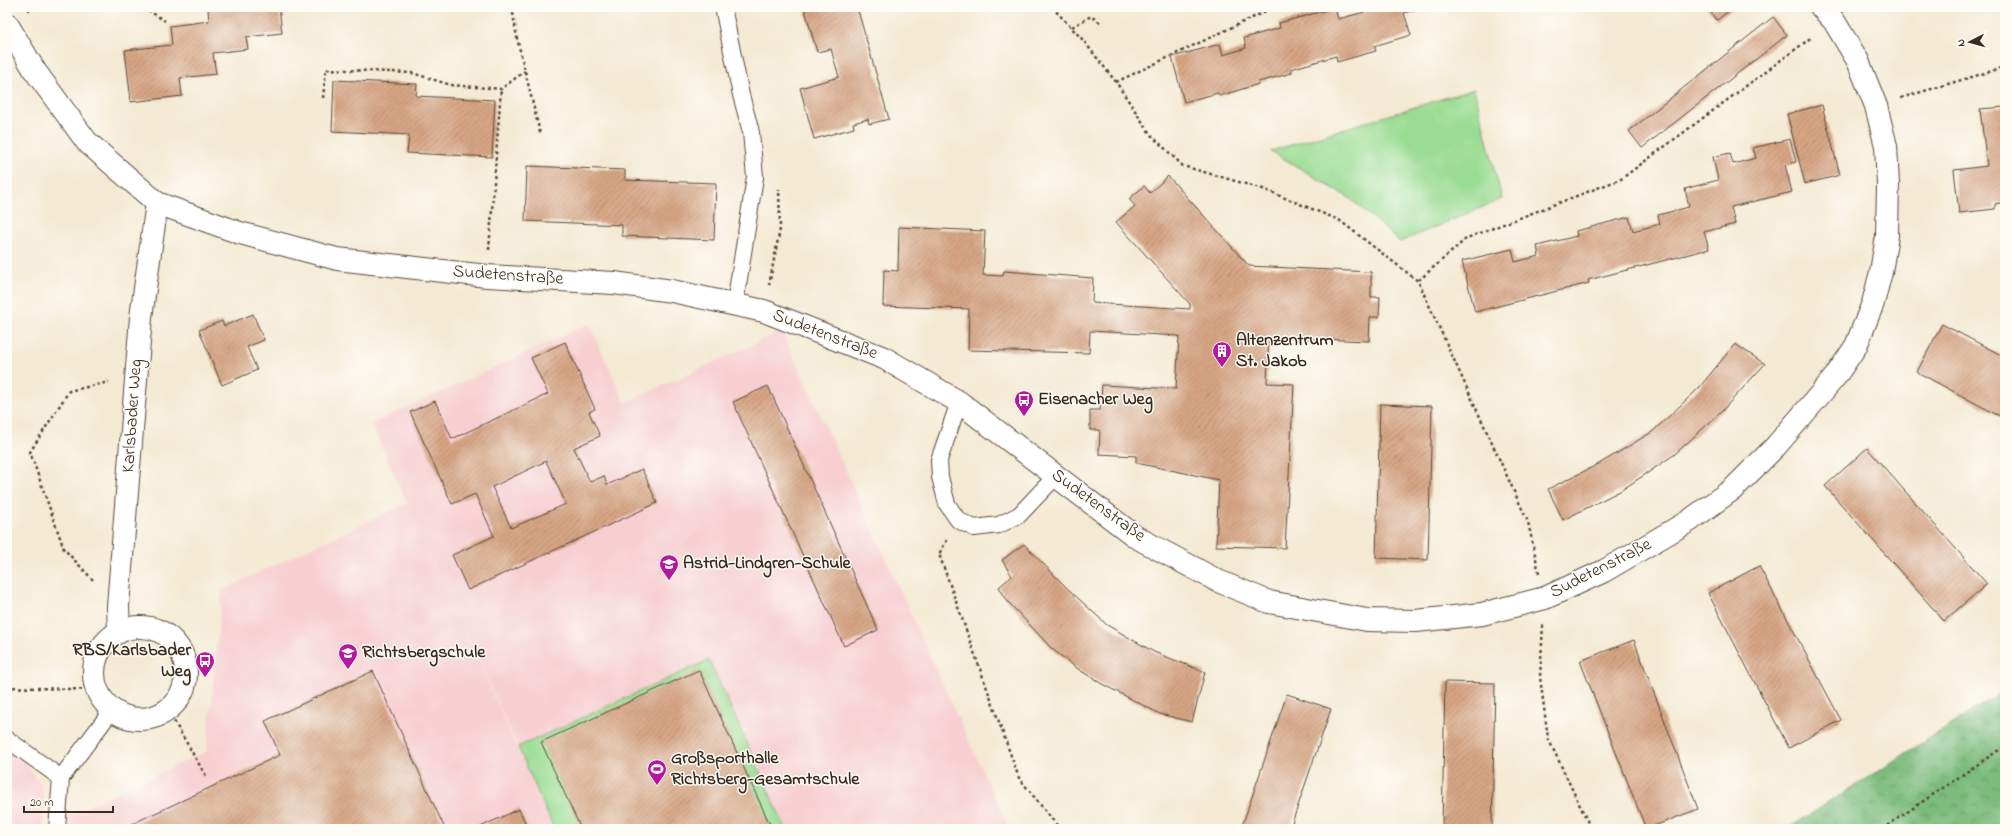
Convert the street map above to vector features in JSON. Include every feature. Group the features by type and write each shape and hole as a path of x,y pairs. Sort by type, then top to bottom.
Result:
{"street":[{"name":"Sudetenstraße","path":"7,24 35,71 87,142 157,203 240,233 337,259 487,276 614,283 672,291 764,311 884,358 959,402 1055,477 1136,537 1218,581 1269,602 1367,620 1416,621 1482,614 1545,598 1604,571 1689,521 1733,489 1776,446 1835,377 1856,346 1873,303 1881,272 1887,236 1888,184 1886,146 1876,106 1858,61 1827,14"},
{"name":"Karlsbader Weg","path":"119,630 118,606 135,376 141,317 157,203"},
{"path":"142,626 164,632 180,648 187,670 182,693 168,711 150,718 130,718 112,710 97,690 94,673 97,656 106,641 119,630 142,626"}],"lane":[{"path":"722,7 741,95 751,132 755,177 735,304"},
{"path":"959,402 939,460 940,477 947,504 958,520 974,528 999,526 1020,515 1055,477"},
{"path":"57,829 61,778 112,710"},
{"path":"7,739 61,778"}],"path":[{"path":"143,7 165,21"},
{"path":"512,7 540,133"},
{"path":"1052,7 1072,27 1116,82 1151,135 1183,166 1263,189 1339,220 1418,281 1528,522 1545,598 1540,677 1548,738 1591,829"},
{"path":"1116,82 1275,7"},
{"path":"1418,281 1467,238 1621,179 1827,14"},
{"path":"1072,27 1091,16 1102,24"},
{"path":"1876,106 2005,67"},
{"path":"323,98 326,70 412,73 451,85 501,89 525,71"},
{"path":"490,228 501,89"},
{"path":"118,606 64,549 30,452 69,391 135,376"},
{"path":"958,520 939,554 1019,778 1060,829"},
{"path":"7,687 97,690"},
{"path":"168,711 206,776"},
{"path":"1882,829 2005,746"}],"shaded area":[{"name":"Astrid-Lindgren-Schule","path":"589,324 625,403 782,331 1009,829 786,829 709,660 518,747 446,588 553,829 70,829 65,817 207,751 222,590 407,503 371,424"},
{"path":"7,747 24,760 42,787 44,801 43,829 7,829"}],"green space":[{"path":"1474,89 1502,199 1400,242 1351,199 1271,151"},
{"name":"Großsporthalle Richtsberg-Gesamtschule","path":"709,660 786,829 554,829 518,747"},
{"path":"2005,690 2005,829 1787,829"}],"building":[{"path":"224,7 279,7 282,33 246,37 248,49 213,53 216,74 180,78 182,96 131,102 125,50 172,45 170,26 209,21 208,9"},
{"path":"804,7 857,7 889,119 869,124 868,119 853,123 854,128 814,139 800,88 839,77 831,49 817,52"},
{"path":"1364,7 1424,7 1404,13 1411,35 1374,46 1376,51 1337,62 1336,56 1291,69 1292,73 1258,82 1259,84 1219,96 1218,93 1184,102 1172,57 1220,44 1223,55 1246,48 1244,38 1280,28 1279,23 1335,8 1338,19 1365,12"},
{"path":"1706,7 1734,7 1717,20"},
{"path":"1773,17 1787,35 1642,148 1629,131"},
{"path":"334,80 417,84 416,96 495,100 492,157 407,153 409,135 332,131"},
{"path":"1822,105 1840,175 1805,184 1787,114"},
{"path":"2005,107 2005,202 1995,204 1995,209 1959,213 1954,170 1987,166 1980,109"},
{"path":"1790,139 1796,162 1785,165 1792,192 1731,207 1735,224 1704,232 1709,249 1588,280 1589,283 1475,312 1462,261 1512,249 1515,262 1539,256 1537,246 1577,236 1576,231 1629,217 1633,231 1660,224 1658,215 1689,207 1685,189 1718,180 1713,157 1730,153 1733,164 1756,158 1753,148"},
{"path":"527,166 625,170 625,180 716,183 714,240 622,236 622,225 525,221"},
{"name":"Altenzentrum St. Jakob","path":"1168,176 1249,266 1371,272 1371,297 1380,297 1379,317 1370,317 1369,341 1269,337 1267,383 1294,384 1285,548 1216,546 1219,480 1136,463 1136,456 1099,454 1100,430 1090,430 1090,410 1100,410 1102,385 1176,389 1179,336 1090,331 1089,353 968,350 969,309 883,306 884,270 898,271 899,227 985,231 983,275 1003,276 1004,271 1093,278 1092,303 1190,309 1190,304 1116,222 1135,206 1129,199 1144,186 1150,193"},
{"path":"253,314 264,340 247,347 257,370 222,385 199,330 222,321 224,326"},
{"path":"1942,324 2005,357 2005,419 1917,372"},
{"path":"565,342 595,409 589,412 600,436 574,448 590,482 604,476 607,485 642,469 657,503 468,590 452,555 494,536 475,494 452,504 410,412 435,401 452,439 548,394 531,358","holes":["546,461 566,504 511,528 492,487"]},
{"path":"1735,344 1765,364 1720,413 1675,454 1649,472 1620,491 1563,520 1548,489 1599,464 1652,432 1698,389"},
{"path":"768,386 878,630 844,646 733,402"},
{"path":"1380,404 1432,406 1428,560 1376,558"},
{"path":"1867,448 1987,584 1944,621 1825,486"},
{"path":"1024,544 1067,588 1107,625 1154,652 1205,672 1192,722 1160,714 1102,684 1078,669 1052,649 1008,602 999,587 1012,576 1002,560"},
{"path":"1759,566 1841,720 1789,748 1708,593"},
{"path":"1634,640 1698,809 1646,829 1580,661"},
{"name":"Großsporthalle Richtsberg-Gesamtschule","path":"699,670 772,829 581,829 541,742"},
{"path":"373,671 445,829 121,829 280,755 265,721"},
{"path":"1445,682 1495,683 1492,829 1442,829"},
{"path":"1287,694 1331,709 1290,829 1241,829"},
{"path":"519,809 528,829 476,829"}],"place":[{"name":"Altenzentrum St. Jakob","path":"1222,368"},
{"name":"Eisenacher Weg","path":"1024,417"},
{"name":"Astrid-Lindgren-Schule","path":"669,581"},
{"name":"Richtsbergschule","path":"348,670"},
{"name":"RBS/Karlsbader Weg","path":"205,678"},
{"name":"Großsporthalle Richtsberg-Gesamtschule","path":"657,786"}]}
